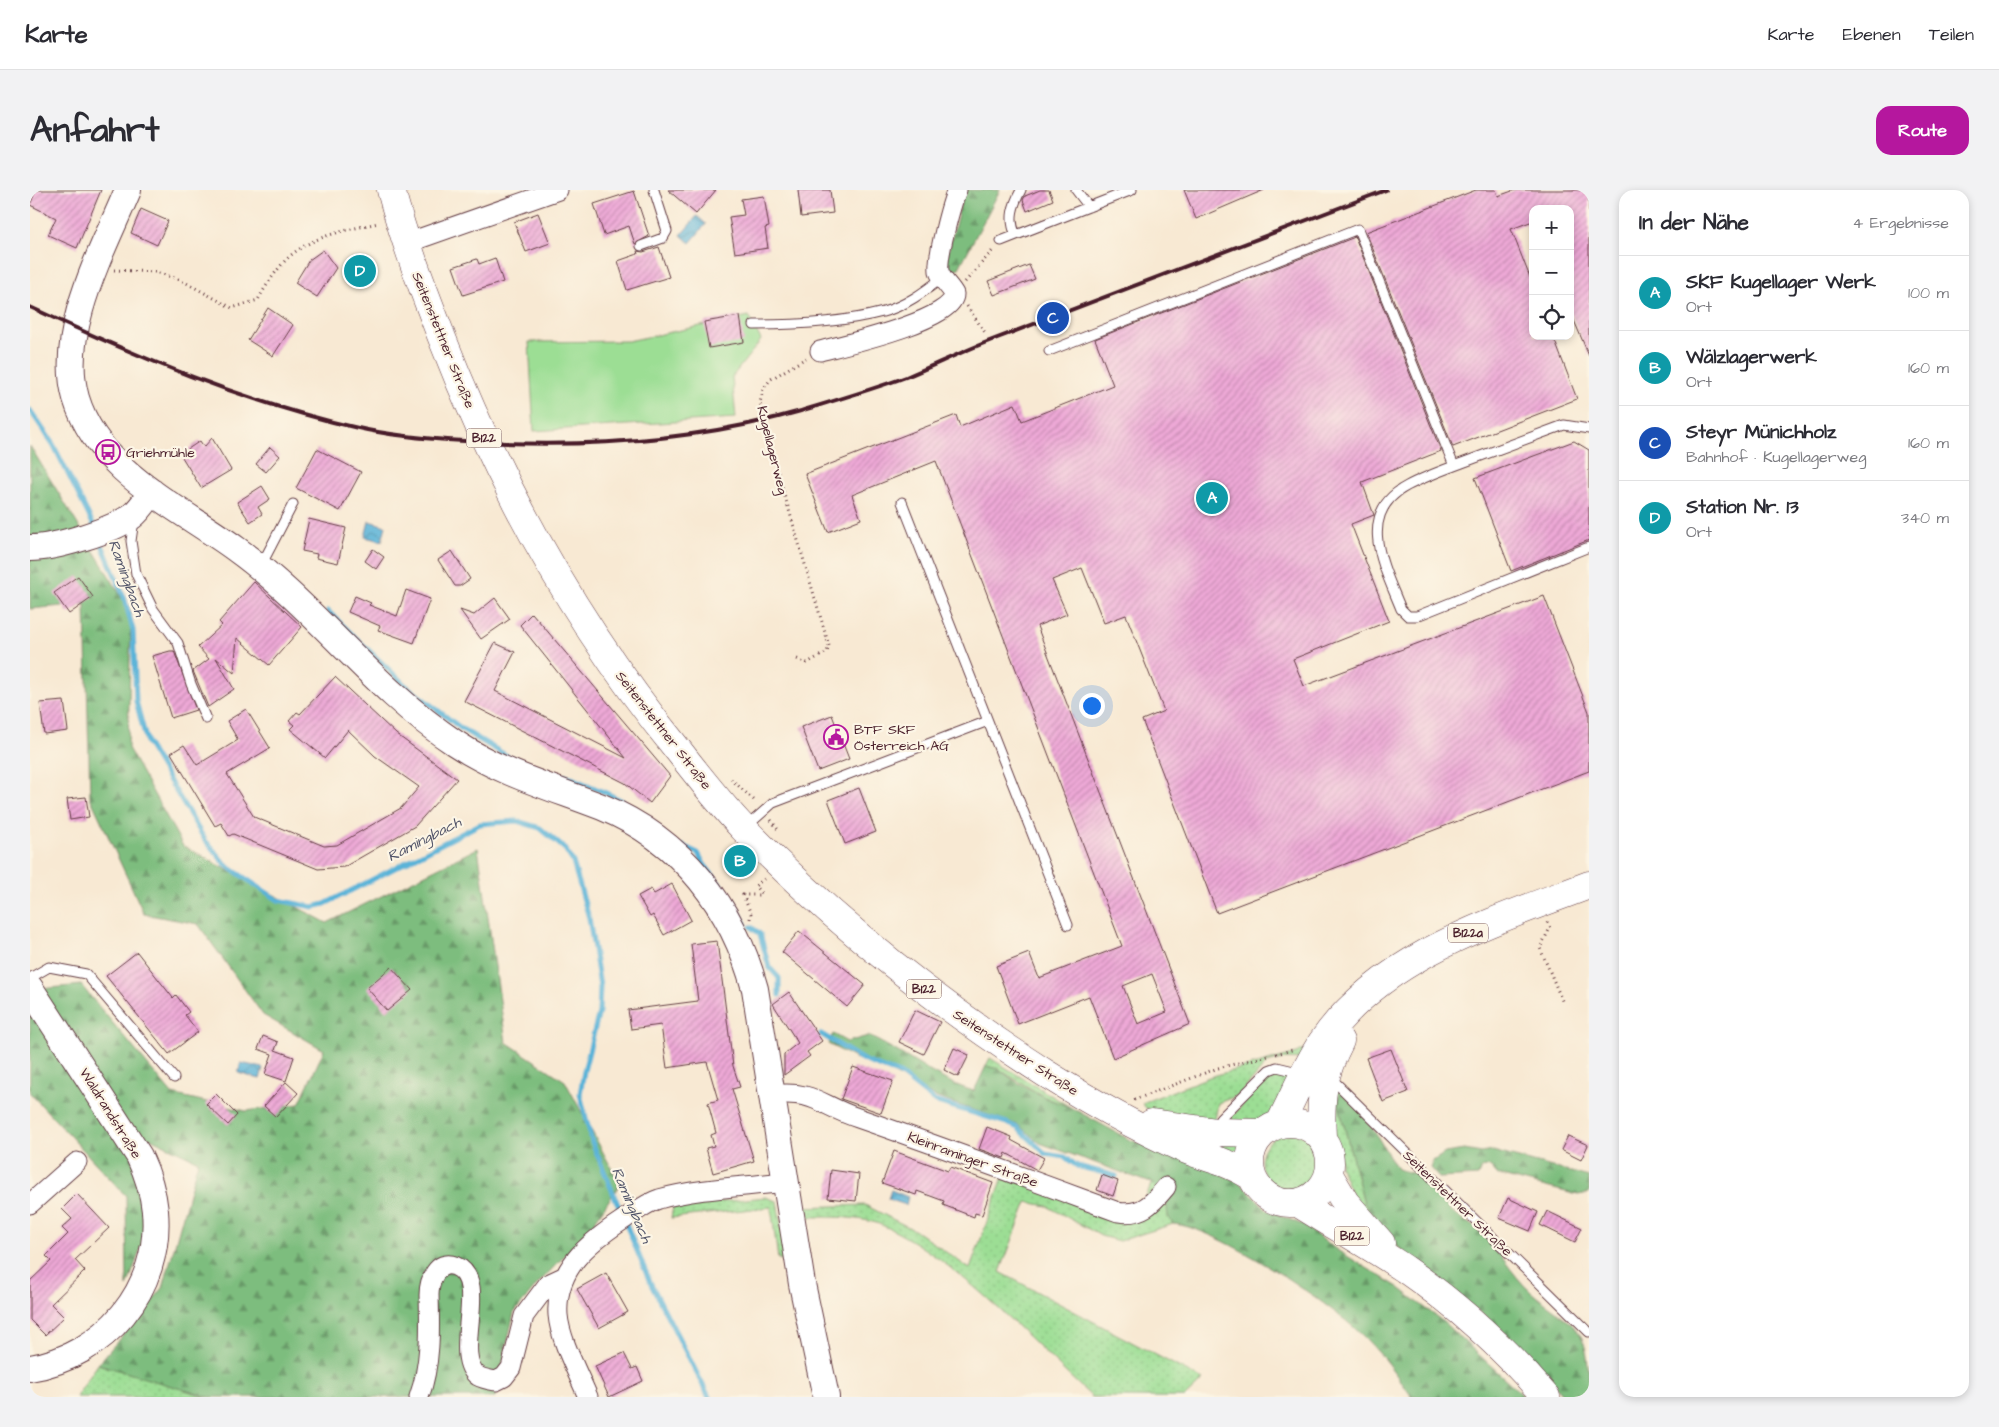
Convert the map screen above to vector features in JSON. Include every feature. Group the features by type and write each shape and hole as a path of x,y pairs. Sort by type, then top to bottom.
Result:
{"main road":[{"path":"128,190 95,270 72,343 76,397 91,429 108,452 125,470 152,492 258,566 302,604 396,696 455,743 512,773 605,808 646,830 676,854 699,876 725,914 742,947 755,989 784,1182 812,1339 826,1397"},
{"name":"Seitenstettner Straße","path":"391,190 403,231 457,377 492,457 541,551 606,656 649,715 744,829 811,893 878,952 955,1013 1047,1074 1129,1110 1179,1128 1217,1132 1271,1128"},
{"path":"30,548 44,548 61,543 126,519 152,492"},
{"name":"B122a","path":"1271,1128 1308,1066 1359,1002 1391,973 1409,961 1524,909 1589,885"},
{"name":"Waldrandstraße","path":"30,988 139,1156 149,1180 155,1210 155,1235 150,1261 142,1283 113,1326 97,1341 72,1356 48,1365 30,1368"},
{"name":"B122a","path":"1308,1066 1321,1105 1322,1137"},
{"name":"Seitenstettner Straße","path":"1129,1110 1182,1148 1234,1165 1252,1176"},
{"name":"B122","path":"1271,1128 1296,1122 1310,1127 1322,1137"},
{"path":"1252,1176 1250,1160 1253,1145 1271,1128"},
{"path":"1298,1203 1317,1193 1329,1176 1331,1162 1328,1149 1322,1137"},
{"name":"B122","path":"1252,1176 1259,1188 1270,1198 1283,1203 1298,1203 1406,1270 1471,1320 1502,1349 1546,1397"},
{"name":"B122","path":"1329,1176 1358,1219 1406,1270"}],"street":[{"path":"403,231 558,190"},
{"path":"820,352 920,322 944,309 959,291 951,287 942,278 939,269 947,222 957,190"},
{"name":"Kleinraminger Straße","path":"772,1095 792,1093 806,1095 843,1114 945,1148 1118,1212 1129,1214 1139,1212 1150,1206 1166,1187"},
{"path":"30,1204 77,1162"},
{"path":"588,1397 558,1317 558,1299 563,1277 576,1258 595,1239 657,1200 681,1194 784,1182"},
{"path":"419,1397 425,1379 430,1338 429,1288 433,1275 440,1268 448,1265 456,1266 466,1274 470,1286 469,1356 471,1368 478,1376 496,1381 504,1377 511,1368 524,1316 548,1284 563,1277"}],"lane":[{"path":"641,246 666,235 666,223 654,190"},
{"path":"1016,235 1011,225 1014,203 1022,190"},
{"path":"1076,190 1089,207"},
{"path":"1001,241 1132,190"},
{"path":"1049,351 1358,229 1454,466"},
{"path":"754,325 790,325 884,312 917,297 942,278"},
{"path":"1589,429 1564,425 1406,486 1394,496 1383,511 1376,529 1378,553 1401,609 1408,616 1417,616 1589,547"},
{"path":"902,502 1068,925"},
{"path":"258,566 265,558 293,504"},
{"path":"126,519 136,574 153,609 178,643 191,684 206,719"},
{"path":"744,829 774,803 988,721"},
{"path":"30,978 49,968 86,974 174,1078"},
{"path":"1220,1120 1269,1070 1277,1067 1308,1066"},
{"name":"Seitenstettner Straße","path":"1308,1066 1336,1083 1589,1332"}],"path":[{"path":"95,270 156,272 181,280 232,308 258,300 280,266 302,246 332,234 403,231"},
{"path":"986,334 959,291 1001,241"},
{"name":"Kugellagerweg","path":"797,659 807,663 827,652 829,646 774,459 760,403 763,389 771,379 795,363 820,352"},
{"path":"724,771 765,811 781,834"},
{"path":"748,923 751,914 743,895 760,895 755,886 762,878"},
{"path":"1524,909 1531,922 1545,918 1550,928 1540,948 1563,1003"},
{"path":"1129,1110 1218,1068 1308,1066"}],"green space":[{"path":"964,190 1000,190 959,268 952,270 947,267 947,257"},
{"path":"749,316 761,340 732,377 736,418 534,431 529,342 628,341"},
{"path":"30,446 131,612 128,748 183,846 327,923 478,848 506,1042 565,1081 620,1184 588,1231 536,1286 514,1313 495,1397 208,1397 98,1364 163,1288 198,1161 150,1138 133,1157 153,1214 127,1287 126,1196 30,1093 30,990 81,985 172,1094 246,1111 299,1104 324,1050 263,1015 198,924 144,914 90,797 85,604 30,609"},
{"path":"833,1034 847,1042 868,1036 947,1080 974,1091 986,1066 998,1069 1018,1083 1048,1099 1070,1107 1130,1140 1177,1154 1239,1182 1268,1210 1303,1225 1337,1250 1398,1287 1441,1320 1525,1397 1412,1397 1391,1367 1373,1347 1351,1325 1330,1308 1275,1270 1246,1253 1193,1228 1173,1224 1168,1216 1166,1200 1177,1182 1169,1178 1158,1190 1151,1183 1040,1143 1018,1125 935,1097 893,1073 855,1058 828,1044"},
{"path":"1310,1046 1304,1060 1282,1059 1267,1063 1239,1095 1218,1103 1215,1120 1229,1120 1264,1081 1280,1074 1291,1080 1288,1092 1276,1111 1261,1123 1223,1126 1174,1121 1153,1114 1142,1103 1209,1077 1294,1054"},
{"path":"990,1058 1070,1107 1048,1099 998,1069 986,1066"},
{"path":"1336,1087 1343,1093 1339,1106 1364,1203 1412,1258 1382,1236 1359,1212 1340,1167 1340,1156 1330,1123"},
{"path":"1343,1093 1365,1116 1397,1169 1426,1179 1450,1210 1486,1238 1524,1285 1569,1322 1580,1334 1587,1356 1589,1397 1565,1397 1506,1334 1401,1249 1384,1232 1364,1203 1339,1106 1339,1095"},
{"path":"1290,1133 1301,1135 1314,1146 1319,1162 1317,1173 1306,1186 1290,1191 1279,1189 1266,1178 1261,1162 1263,1151 1274,1138"},
{"path":"1196,1137 1245,1140 1240,1159"},
{"path":"1464,1150 1482,1153 1493,1151 1589,1177 1589,1193 1578,1195 1498,1175 1490,1166 1481,1168 1478,1176 1439,1178 1430,1168 1433,1161 1445,1153"},
{"path":"1007,1166 1118,1207 1143,1205 1151,1184 1169,1178 1177,1182 1168,1216 1173,1224 1119,1241 1101,1236 1047,1206 1027,1202 1000,1272 1203,1380 1185,1397 1092,1397 986,1297 941,1260 917,1244 888,1228 869,1221 800,1217 798,1207 865,1205 916,1231 970,1269"},
{"path":"765,1197 777,1201 787,1260 778,1259 771,1207 671,1218 673,1207"},
{"path":"98,1364 193,1391 208,1397 76,1397"}],"water":[{"path":"697,216 706,224 690,243 681,235"},
{"path":"369,521 386,526 382,541 365,537"},
{"path":"241,1063 263,1068 260,1079 238,1073"},
{"path":"891,1190 908,1197 906,1205 888,1199"}],"building":[{"path":"36,190 101,190 77,248 48,235 56,218 30,205"},
{"path":"668,190 716,190 696,214"},
{"path":"798,190 830,190 833,213 801,217"},
{"path":"1040,190 1049,190 1053,200 1027,211 1023,200 1025,196"},
{"path":"1184,190 1264,190 1196,219"},
{"path":"1476,190 1496,190 1498,196 1515,190 1589,190 1589,356 1574,320 1574,205 1529,205 1529,222 1511,229 1529,275 1529,340 1555,340 1577,399 1453,447 1366,232"},
{"path":"634,191 649,236 635,244 629,226 604,235 594,204"},
{"path":"764,196 769,227 765,228 768,248 735,253 729,217 744,215 741,199"},
{"path":"141,209 168,221 157,245 131,233"},
{"path":"538,213 550,243 526,252 514,222"},
{"path":"1355,237 1441,451 1362,482 1374,515 1351,524 1389,621 1293,659 1304,686 1544,596 1589,712 1589,771 1217,913 1142,720 1164,711 1126,615 1104,623 1082,568 1052,580 1067,614 1037,626 1190,1024 1113,1058 1089,996 1018,1024 996,966 1029,953 1039,978 1122,946 936,461 852,495 861,519 828,532 805,474 956,415 960,427 1015,404 1022,421 1113,385 1095,339","holes":["1152,974 1167,1012 1138,1024 1123,986"]},
{"path":"659,247 669,277 627,290 618,261 638,254 637,251 643,252"},
{"path":"323,250 336,268 317,297 295,283 309,260"},
{"path":"495,258 503,282 463,295 453,267 477,259 479,264"},
{"path":"355,259 373,272 365,284 346,270"},
{"path":"1029,265 1035,279 994,295 988,281"},
{"path":"268,308 293,325 273,356 248,340"},
{"path":"740,316 744,342 709,348 704,322"},
{"path":"212,438 231,470 201,488 182,457 190,452 188,449 200,441 204,447"},
{"path":"1574,441 1589,450 1589,540 1511,571 1475,478"},
{"path":"270,447 280,456 266,472 256,464"},
{"path":"317,449 361,472 340,511 296,488"},
{"path":"262,486 270,499 258,507 262,514 250,522 237,502"},
{"path":"309,519 346,528 338,563 316,558 317,554 302,551"},
{"path":"373,549 384,557 376,569 365,561"},
{"path":"452,551 470,579 460,586 455,586 438,560"},
{"path":"78,576 93,597 69,614 54,593"},
{"path":"254,582 302,627 269,665 237,638 234,673 216,658 234,689 208,707 193,671 209,659 198,647 222,625 219,622"},
{"path":"406,590 430,599 414,643 378,630 380,626 348,612 355,596 371,603 369,605 397,616"},
{"path":"495,598 510,619 481,639 460,610 474,615"},
{"path":"532,613 670,776 650,803 625,783 464,701 495,643 515,652 495,691 626,758 520,625"},
{"path":"174,651 196,710 171,718 152,656"},
{"path":"335,677 396,734 457,779 415,826 344,867 318,869 233,834 229,836 221,823 215,826 171,753 184,745 197,765 238,740 227,721 246,709 270,748 227,774 254,817 324,846 337,845 401,808 419,787 375,756 348,730 325,758 290,729 294,725 289,721 297,712 300,714"},
{"path":"64,701 68,731 44,734 40,703"},
{"path":"832,715 849,759 818,771 801,727"},
{"path":"859,788 876,832 845,844 828,800"},
{"path":"86,797 89,817 70,820 67,799"},
{"path":"672,884 691,920 664,935 653,915 650,917 638,896 651,889 654,894"},
{"path":"799,931 865,985 847,1007 782,952"},
{"path":"717,941 733,1066 740,1087 732,1089 754,1161 713,1173 706,1148 714,1146 711,1135 716,1133 708,1103 718,1100 707,1062 667,1068 661,1025 631,1029 628,1010 698,1001 691,944"},
{"path":"137,952 173,998 176,995 189,1012 185,1015 198,1032 169,1054 106,976"},
{"path":"391,967 412,990 387,1011 367,988"},
{"path":"789,992 822,1041 807,1052 810,1056 784,1075 784,1054 798,1043 773,1004"},
{"path":"915,1010 940,1022 924,1054 899,1042"},
{"path":"263,1036 278,1042 275,1050 294,1057 286,1081 265,1074 272,1054 258,1049"},
{"path":"954,1048 969,1055 958,1077 944,1070"},
{"path":"1391,1049 1408,1092 1383,1102 1366,1058"},
{"path":"853,1067 893,1081 881,1113 841,1099"},
{"path":"286,1082 298,1093 276,1117 264,1106"},
{"path":"216,1094 237,1115 228,1125 206,1104"},
{"path":"987,1127 1012,1137 1011,1140 1044,1158 1037,1170 1006,1153 1004,1158 979,1149"},
{"path":"1568,1136 1588,1145 1581,1160 1561,1150"},
{"path":"894,1151 948,1171 950,1167 993,1183 982,1215 975,1213 974,1217 943,1205 944,1201 917,1191 916,1195 882,1183"},
{"path":"831,1170 859,1174 856,1201 828,1198"},
{"path":"1102,1175 1118,1181 1113,1196 1097,1190"},
{"path":"77,1194 109,1228 75,1260 85,1271 51,1304 64,1317 45,1335 30,1320 30,1281 51,1261 46,1256 68,1234 62,1228 72,1219 62,1209"},
{"path":"1508,1198 1538,1212 1530,1231 1499,1218"},
{"path":"1547,1211 1582,1228 1575,1242 1540,1225"},
{"path":"606,1273 628,1312 599,1328 577,1289"},
{"path":"624,1353 632,1369 637,1367 643,1381 609,1397 595,1366"}],"waterway":[{"name":"Ramingbach","path":"30,410 53,444 94,526"},
{"name":"Ramingbach","path":"100,540 124,597 133,630 136,701 147,743 205,840 227,866 278,900 313,907 325,904 480,824 517,821 540,828 565,849 573,862 589,918 600,986 599,1012 580,1094 592,1142 650,1282 709,1397"},
{"path":"328,611 404,684 462,729 507,756 556,777 567,776 621,800 628,807"},
{"path":"683,846 698,853 704,864 734,903 745,924"},
{"path":"751,927 760,934 769,967 779,978 779,995"},
{"path":"821,1034 865,1061 900,1074 934,1101 1007,1123 1018,1128 1046,1154 1065,1157 1077,1166 1116,1176"}],"railway":[{"path":"30,307 110,343 191,376 273,405 358,428 424,438 506,443 548,444 632,440 716,430 757,422 797,412 879,386 906,377 992,340 1386,190"}],"place":[{"name":"Station Nr. 13","path":"360,271"},
{"name":"Steyr Münichholz","path":"1053,318"},
{"name":"Griehmühle","path":"108,452"},
{"name":"SKF Kugellager Werk","path":"1212,498"},
{"name":"BTF SKF Österreich AG","path":"836,737"},
{"name":"Wälzlagerwerk","path":"740,861"}]}
